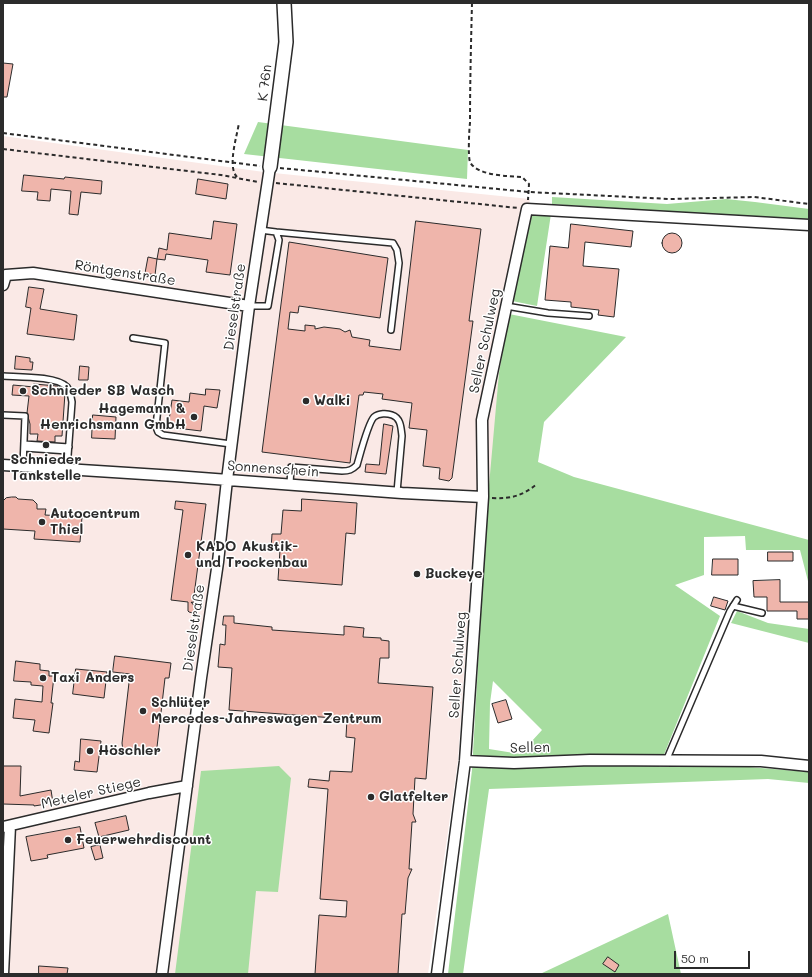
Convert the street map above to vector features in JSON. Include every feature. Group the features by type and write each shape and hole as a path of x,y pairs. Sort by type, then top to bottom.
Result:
{"street":[{"name":"K 76n","path":"270,167 286,42 284,3"},
{"name":"Dieselstraße","path":"162,974 218,562 231,444 249,306 270,167"},
{"path":"527,209 809,225"},
{"name":"Seller Schulweg","path":"465,761 483,497 482,420 527,209"},
{"name":"Röntgenstraße","path":"3,285 6,275 33,273 249,306"},
{"name":"Sonnenschein","path":"3,465 483,497"},
{"name":"Sellen","path":"465,761 514,763 590,760 761,761 809,766"},
{"path":"438,974 465,761"},
{"name":"Meteler Stiege","path":"6,827 149,793 187,786"},
{"path":"3,974 6,827"}],"lane":[{"path":"260,230 393,244 397,250 399,262 391,330"},
{"path":"249,306 268,306 279,240 276,232"},
{"path":"506,306 548,313 590,316"},
{"path":"133,338 165,343 156,427 158,432 163,435 231,444"},
{"path":"3,376 57,381 66,386 70,393 72,402 67,469"},
{"path":"290,484 291,467 342,471 354,468 357,465 374,417 382,414 390,414 399,420 402,436 397,492"},
{"path":"3,415 25,416 23,466"},
{"path":"24,446 69,449"},
{"path":"666,761 733,606 737,600"},
{"path":"733,606 762,613"}],"path":[{"path":"472,3 469,134 470,162 475,168 484,172 502,176 522,177 529,184 527,209"},
{"path":"238,178 234,174 232,162 239,123"},
{"path":"3,133 270,167 529,192 670,199 754,197 809,204"},
{"path":"483,497 513,498 526,493 537,484"}],"shaded area":[{"path":"3,136 264,172 530,199 499,373 490,504 476,504 458,760 428,974 3,974"}],"green space":[{"path":"258,122 468,150 467,179 244,154"},
{"path":"552,197 667,204 726,199 809,209 809,221 552,204"},
{"path":"531,214 551,214 537,306 512,301"},
{"path":"509,314 626,337 544,422 538,462 574,477 809,540 809,585 800,550 746,550 745,536 704,537 704,575 675,585 720,616 659,767 749,767 809,772 809,783 768,779 489,789 463,974 448,974 472,770 487,508 499,373","holes":["493,681 542,730 520,754 489,749 490,703"]},
{"path":"737,611 768,623 809,629 809,643 731,623"},
{"path":"279,766 291,778 278,892 256,891 248,974 175,974 201,771"},
{"path":"668,914 681,974 540,974"}],"building":[{"path":"3,63 13,64 7,97 3,97"},
{"path":"24,175 102,181 101,194 81,192 78,215 69,214 71,191 51,189 50,201 37,200 38,192 22,191"},
{"path":"198,179 228,184 226,199 196,194"},
{"path":"214,221 237,224 230,275 206,272 208,260 166,254 165,260 157,259 159,248 167,250 169,233 211,239"},
{"path":"416,221 481,229 469,321 473,321 452,478 449,481 439,479 440,468 423,466 427,430 409,428 412,403 382,399 383,394 364,392 363,395 359,395 350,463 262,452 289,242 388,258 380,318 299,306 298,313 290,312 288,329 305,331 305,325 315,326 315,329 324,327 340,329 345,332 350,330 352,337 370,340 369,346 400,350"},
{"path":"571,224 633,231 631,247 585,242 583,266 619,269 614,317 598,315 599,310 571,307 571,302 545,300 550,246 568,248"},
{"path":"672,233 679,236 682,243 679,250 672,253 665,250 662,243 665,236"},
{"path":"148,257 157,259 155,275 145,273"},
{"path":"29,287 44,289 40,309 77,315 74,340 27,334 31,308 26,307"},
{"path":"16,356 30,358 30,362 33,362 32,370 15,369"},
{"path":"80,366 89,367 88,380 79,380"},
{"path":"34,384 57,386 65,393 62,436 55,436 55,442 37,441 38,434 30,434 30,424 27,413 29,396 12,395 13,385 34,387"},
{"path":"206,389 220,390 217,408 204,406 201,431 168,427 172,400 189,402 190,393 205,395"},
{"path":"93,415 116,417 115,439 92,438"},
{"name":"Walki","path":"384,424 393,426 386,474 365,472 366,464 379,465"},
{"name":"Autocentrum Thiel","path":"12,497 33,500 37,504 37,509 46,509 45,515 82,517 80,542 34,539 35,531 3,529 3,501 6,498"},
{"path":"302,499 357,503 355,534 346,533 342,585 278,580 280,550 271,550 272,534 281,534 283,510 301,511"},
{"name":"KADO Akustik- und Trockenbau","path":"176,501 206,504 193,603 191,602 196,608 195,612 193,613 188,611 188,602 171,600 183,510 175,509"},
{"path":"768,552 793,552 793,561 768,561"},
{"path":"713,559 738,559 738,575 712,575"},
{"path":"780,580 780,602 809,602 809,619 797,619 797,611 767,611 767,597 754,597 753,581"},
{"path":"714,597 728,601 725,610 711,606"},
{"name":"Glatfelter","path":"224,616 234,616 234,623 272,627 272,630 344,635 344,626 364,628 363,637 381,638 381,640 389,641 389,658 380,658 378,683 433,687 426,779 415,778 413,814 416,822 412,822 409,869 412,869 408,878 405,914 402,914 398,974 315,974 319,915 346,917 347,901 320,899 328,789 308,787 309,779 329,781 330,771 352,772 355,738 346,737 347,719 229,710 232,668 218,667 220,644 225,645 226,625 223,625"},
{"name":"Schlüter Mercedes-Jahreswagen Zentrum","path":"115,656 171,663 169,678 165,678 157,747 154,754 148,751 144,753 135,752 132,749 123,752 122,743 130,674 113,672"},
{"path":"16,661 40,664 40,670 49,671 49,676 54,676 51,703 53,703 49,733 33,731 35,720 13,718 15,699 42,702 43,686 31,685 31,682 14,681"},
{"path":"76,669 107,672 104,698 73,694"},
{"path":"506,700 512,719 498,723 492,704"},
{"name":"Höschler","path":"81,739 101,741 97,772 74,770 75,761 79,762"},
{"path":"3,766 21,766 20,796 51,790 53,803 34,806 3,804"},
{"path":"126,816 129,830 99,837 95,823"},
{"path":"80,827 84,848 47,855 48,858 31,861 26,837"},
{"path":"100,845 103,858 95,860 91,847"},
{"path":"608,957 619,965 615,972 603,964"},
{"path":"39,966 68,968 67,974 39,974"}],"place":[{"name":"Schnieder SB Wasch","path":"23,391"},
{"name":"Walki","path":"306,401"},
{"name":"Hagemann & Henrichsmann GmbH","path":"194,417"},
{"name":"Schnieder Tankstelle","path":"46,445"},
{"name":"Autocentrum Thiel","path":"42,522"},
{"name":"KADO Akustik- und Trockenbau","path":"188,555"},
{"name":"Buckeye","path":"417,574"},
{"name":"Taxi Anders","path":"43,678"},
{"name":"Schlüter Mercedes-Jahreswagen Zentrum","path":"143,711"},
{"name":"Höschler","path":"90,751"},
{"name":"Glatfelter","path":"371,797"},
{"name":"Feuerwehrdiscount","path":"68,840"}]}
